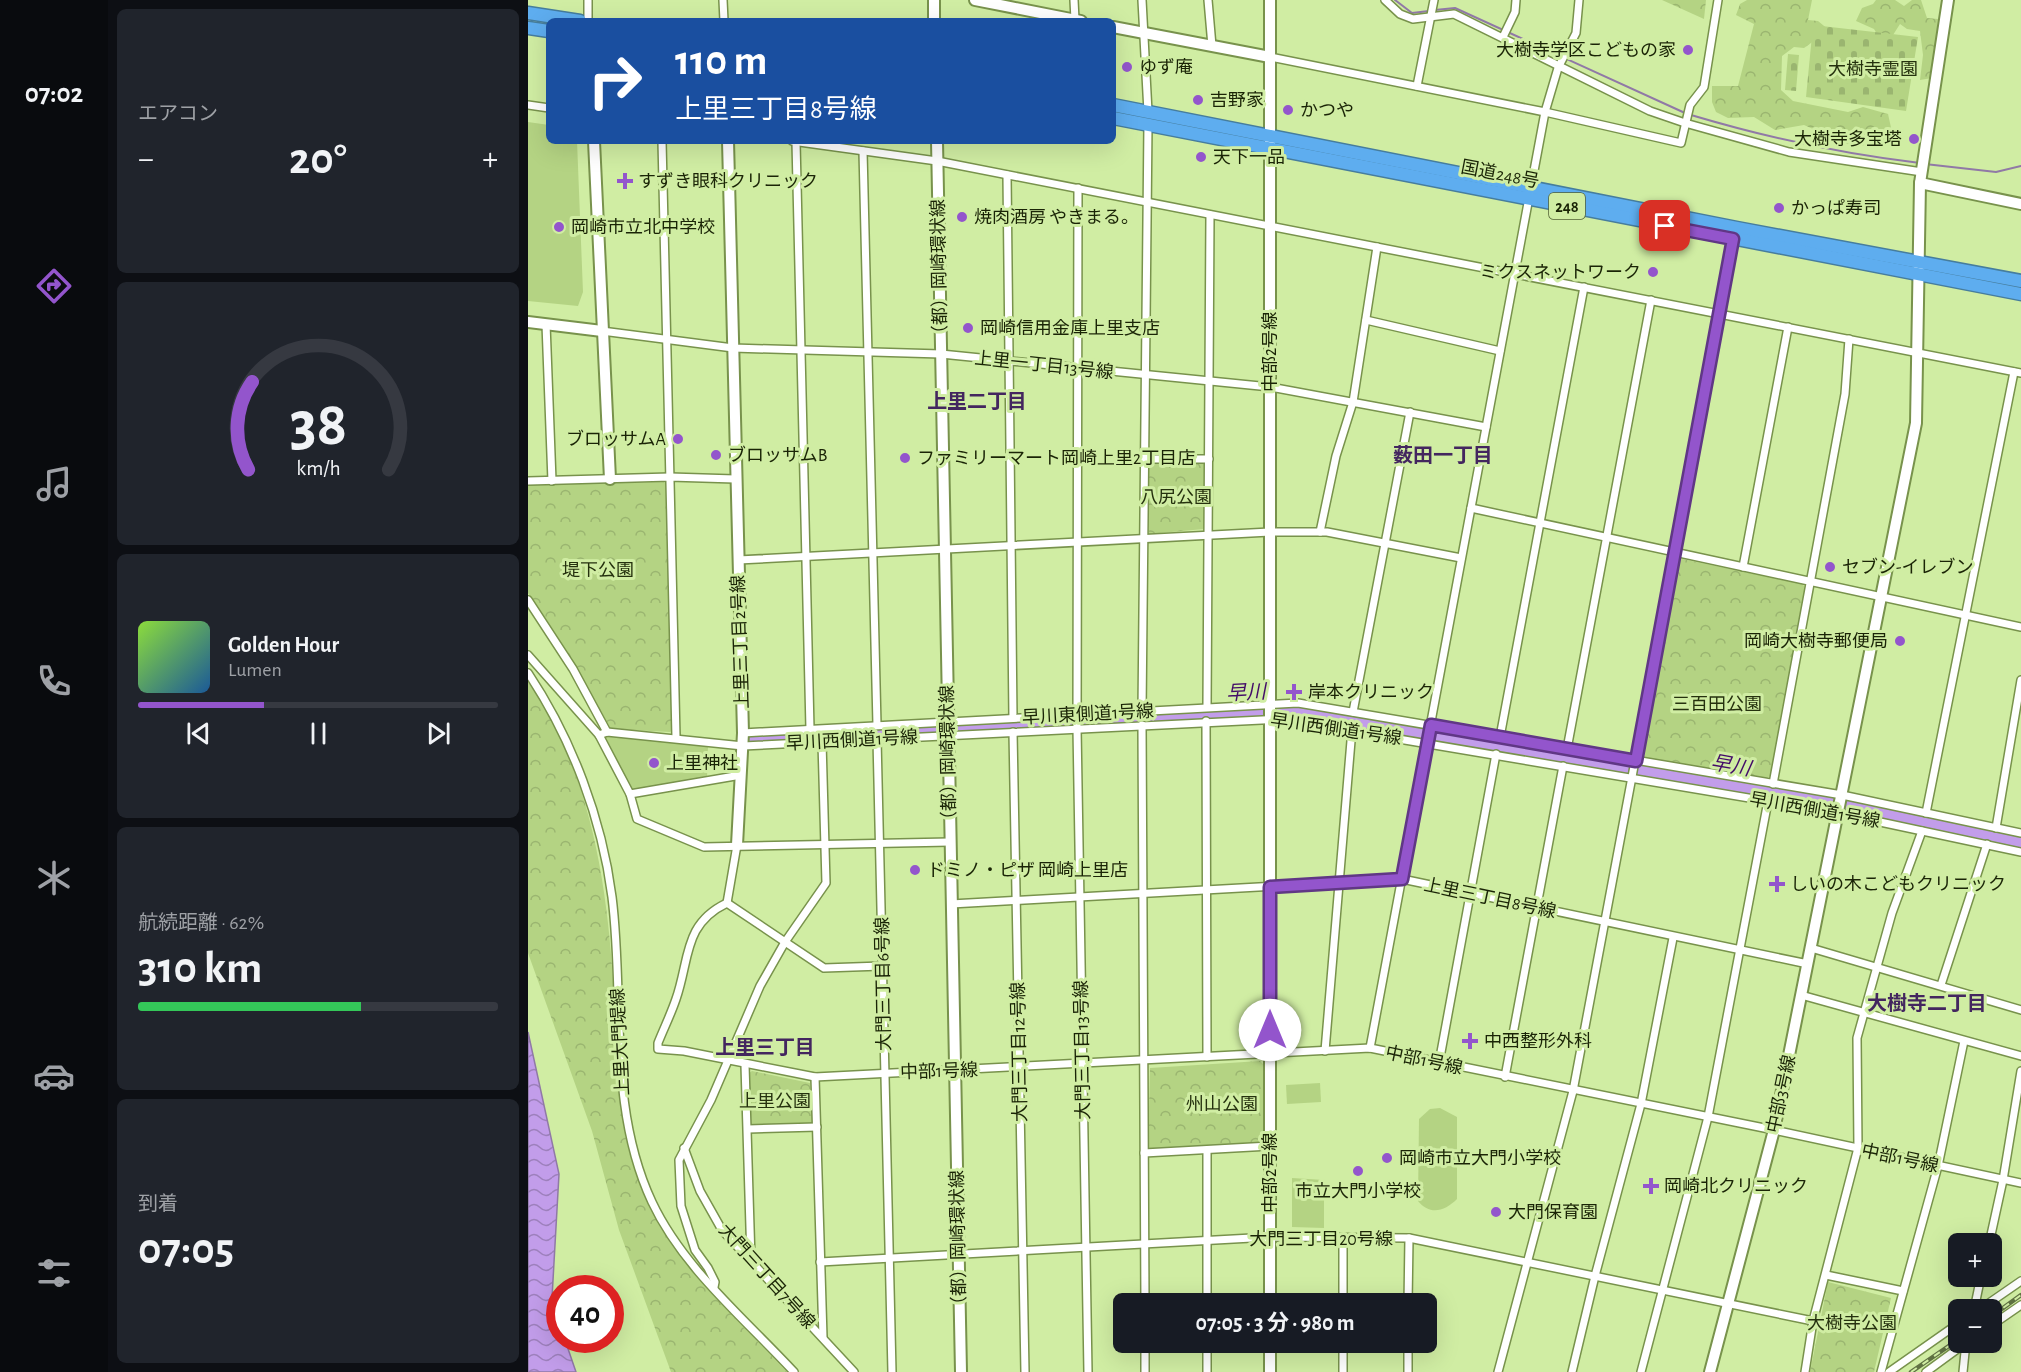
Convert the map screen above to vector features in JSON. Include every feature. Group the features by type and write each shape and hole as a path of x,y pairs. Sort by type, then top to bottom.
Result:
{"highway":[{"path":"528,14 558,18"},
{"path":"528,28 546,31"},
{"name":"国道248号","path":"1116,106 1148,118 1270,149 1529,192 1919,267 2021,294"},
{"name":"国道248号","path":"1116,117 1148,118 1270,135 1733,239 2021,281"}],"street":[{"path":"588,0 588,18"},
{"path":"723,0 724,18"},
{"path":"934,0 934,18"},
{"path":"975,0 1004,3 1069,18"},
{"path":"1074,0 1078,18"},
{"path":"1142,0 1148,118 1142,711"},
{"path":"1208,0 1212,46"},
{"name":"中部2号線","path":"1270,0 1270,1293"},
{"path":"1385,0 1407,17 1430,18 1454,14 1558,68 1650,111 1685,123 1789,152 1922,171"},
{"path":"1503,38 1516,0"},
{"path":"1370,1048 1529,192 1545,112 1558,68 1576,33 1579,0"},
{"path":"1116,28 1545,112 1681,143 1690,105 1704,87 1718,0"},
{"name":"中部3号線","path":"1710,1372 1774,1130 1916,423 1920,183 1948,0"},
{"path":"1417,86 1433,2"},
{"path":"528,105 546,108"},
{"path":"594,144 610,479"},
{"path":"662,144 676,737"},
{"name":"上里三丁目2号線","path":"727,903 738,845 743,746 728,144"},
{"path":"796,144 810,729"},
{"path":"811,144 937,161 2017,373 1926,813"},
{"name":"（都）岡崎環状線","path":"937,144 961,1372"},
{"path":"863,151 877,725"},
{"path":"1007,175 1013,717"},
{"path":"1920,183 2021,204"},
{"name":"大門三丁目13号線","path":"1078,188 1077,728 1088,1372"},
{"path":"1207,707 1209,214"},
{"path":"1498,1372 1573,1091 1733,239"},
{"path":"1320,532 1336,456 1353,402 1377,248"},
{"path":"1584,287 1500,737 1842,795 2021,833"},
{"path":"1567,749 1651,300"},
{"path":"1366,320 1500,351"},
{"name":"上里一丁目13号線","path":"528,322 733,348 941,354 1270,387 1486,427"},
{"path":"546,324 552,481"},
{"path":"1743,567 1788,327"},
{"path":"1773,784 1845,394 1849,339"},
{"path":"1353,712 1410,412"},
{"path":"1144,459 1209,459"},
{"path":"528,481 670,477 735,479"},
{"path":"1471,508 2021,627"},
{"path":"738,560 1270,532 1320,532 1461,558"},
{"path":"528,600 573,669 607,732 599,735"},
{"path":"528,656 599,735 630,794 633,816 637,819 704,847 950,842"},
{"name":"上里大門堤線","path":"528,673 548,705 570,751 589,799 603,855 612,897 623,1097 636,1163 666,1228 677,1246 794,1372"},
{"path":"1996,828 2021,680"},
{"name":"早川東側道1号線","path":"743,733 1298,703 1500,737"},
{"name":"早川西側道1号線","path":"607,732 676,737 743,746 1270,719 1352,729 1838,813 2021,852"},
{"path":"1206,721 1207,1057"},
{"path":"1142,725 1145,1293"},
{"path":"1325,1051 1352,729"},
{"name":"大門三丁目12号線","path":"1013,732 1025,1372"},
{"name":"大門三丁目6号線","path":"877,739 892,1372"},
{"path":"714,1287 715,1282 708,1268 695,1250 681,1206 679,1160 711,1101 760,986 785,942 826,882 822,742"},
{"path":"1439,1063 1496,754"},
{"path":"1505,1077 1563,766"},
{"path":"630,794 741,775"},
{"path":"1641,1372 1708,1117 1768,801"},
{"path":"1805,1372 1813,1321 1858,1148 1857,1038 1877,966 1922,831"},
{"path":"1941,985 1987,844"},
{"name":"上里三丁目8号線","path":"951,904 1402,879 1673,938 1808,964"},
{"path":"728,1061 658,1049 658,1043 677,997 690,938 712,910 727,903 824,968 882,966"},
{"path":"1572,1372 1641,1104 1673,938"},
{"path":"1811,948 2021,1010"},
{"path":"1801,995 2021,1056"},
{"path":"1881,1372 1938,1166 1964,1041"},
{"name":"中部1号線","path":"728,1061 815,1077 1370,1048 2021,1183"},
{"path":"745,1065 751,1260"},
{"path":"1991,1233 2003,1180 2021,1071"},
{"path":"815,1077 823,1337"},
{"path":"747,1129 816,1127"},
{"path":"1144,1153 1270,1146"},
{"name":"大門三丁目7号線","path":"684,1148 700,1191 722,1230 854,1372"},
{"path":"1207,1150 1207,1293"},
{"name":"大門三丁目20号線","path":"820,1262 1270,1237 1408,1238 1813,1321"},
{"path":"1343,1238 1343,1293"},
{"path":"1408,1238 1408,1293"},
{"path":"1826,1275 1903,1291"},
{"path":"1995,1299 2021,1281"},
{"path":"2002,1318 2021,1305"},
{"path":"1889,1372 1948,1331"},
{"path":"1145,1353 1145,1372"},
{"path":"1207,1353 1207,1372"},
{"path":"1270,1353 1270,1372"},
{"path":"1343,1353 1343,1372"},
{"path":"1408,1353 1408,1372"},
{"path":"1926,1372 1952,1353"},
{"path":"1963,1372 1965,1353"}],"green space":[{"path":"1662,0 1706,0 1704,19"},
{"path":"1747,0 1812,0 1808,20 1818,21 1829,30 1804,48 1794,47 1782,56 1781,90 1793,101 1848,112 1863,107 1888,114 1892,132 1886,141 1854,147 1804,125 1775,130 1754,117 1728,118 1716,112 1712,102 1712,86 1738,86 1754,24 1736,15 1740,4"},
{"path":"1876,0 1895,0 1904,6 1912,0 1921,0 1927,18 1938,19 1932,78 1920,80 1923,55 1920,31 1907,29 1900,24 1893,35 1880,39 1874,29 1856,21 1862,8 1873,4"},
{"name":"大樹寺霊園","path":"1813,25 1918,37 1906,111 1806,97"},
{"path":"1788,54 1799,55 1796,91 1785,90"},
{"name":"岡崎市立北中学校","path":"528,122 546,125 546,144 577,144 583,292 578,306 528,301"},
{"name":"八尻公園","path":"1202,461 1205,464 1204,529 1149,534 1148,465 1152,462"},
{"name":"堤下公園","path":"664,482 667,485 673,730 670,732 611,729 576,667 528,593 528,485"},
{"name":"三百田公園","path":"1682,559 1802,584 1805,587 1770,776 1767,778 1643,758 1679,561"},
{"path":"528,682 550,717 568,754 593,833 607,915 621,1110 637,1176 649,1205 682,1257 722,1304 787,1372 671,1372 619,1230 592,1131 528,953"},
{"path":"608,736 708,745 707,779 635,791 630,787 604,739"},
{"name":"州山公園","path":"1260,1061 1265,1066 1263,1143 1150,1149 1148,1146 1150,1068"},
{"name":"上里公園","path":"752,1071 810,1083 813,1123 754,1127 751,1124 749,1073"},
{"path":"1320,1083 1321,1102 1287,1104 1286,1085"},
{"path":"1440,1108 1457,1117 1457,1199 1443,1209 1432,1210 1427,1209 1418,1201 1419,1119 1430,1109"},
{"path":"1292,1178 1324,1180 1324,1228 1292,1227"},
{"name":"大樹寺公園","path":"1828,1282 1891,1298 1874,1372 1810,1372"}],"water":[{"path":"528,1032 559,1174 553,1275 546,1275 546,1353 569,1353 576,1372 528,1372"}],"waterway":[{"path":"1395,0 1412,13 1429,11"},
{"path":"1435,10 1455,8 1685,113"},
{"path":"1691,115 1804,144 1920,163"},
{"path":"1925,164 1996,172 2021,166"},
{"name":"早川","path":"750,739 1281,711 1308,713 1849,807 2021,845"}],"railway":[{"path":"2002,1309 2021,1295"},
{"path":"1911,1372 1948,1347"}],"place":[{"name":"大樹寺学区こどもの家","path":"1688,50"},
{"name":"ゆず庵","path":"1127,67"},
{"name":"吉野家","path":"1198,100"},
{"name":"かつや","path":"1288,110"},
{"name":"大樹寺多宝塔","path":"1914,139"},
{"name":"天下一品","path":"1201,157"},
{"name":"すずき眼科クリニック","path":"625,181"},
{"name":"かっぱ寿司","path":"1779,208"},
{"name":"焼肉酒房 やきまる。","path":"962,217"},
{"name":"岡崎市立北中学校","path":"559,227"},
{"name":"ミクスネットワーク","path":"1653,272"},
{"name":"岡崎信用金庫上里支店","path":"968,328"},
{"name":"ブロッサムA","path":"678,439"},
{"name":"ブロッサムB","path":"716,455"},
{"name":"ファミリーマート岡崎上里2丁目店","path":"905,458"},
{"name":"セブン-イレブン","path":"1830,567"},
{"name":"岡崎大樹寺郵便局","path":"1900,641"},
{"name":"岸本クリニック","path":"1294,692"},
{"name":"上里神社","path":"654,763"},
{"name":"ドミノ・ピザ 岡崎上里店","path":"915,870"},
{"name":"しいの木こどもクリニック","path":"1777,884"},
{"name":"中西整形外科","path":"1470,1041"},
{"name":"岡崎市立大門小学校","path":"1387,1158"},
{"name":"市立大門小学校","path":"1358,1171"},
{"name":"岡崎北クリニック","path":"1651,1186"},
{"name":"大門保育園","path":"1496,1212"}],"district":[{"name":"上里二丁目","path":"977,401"},
{"name":"薮田一丁目","path":"1443,455"},
{"name":"大樹寺二丁目","path":"1927,1003"},
{"name":"上里三丁目","path":"765,1047"}],"route":[{"path":"1270,1030 1270,887 1402,879 1431,725 1636,761 1733,239 1665,226"}]}
